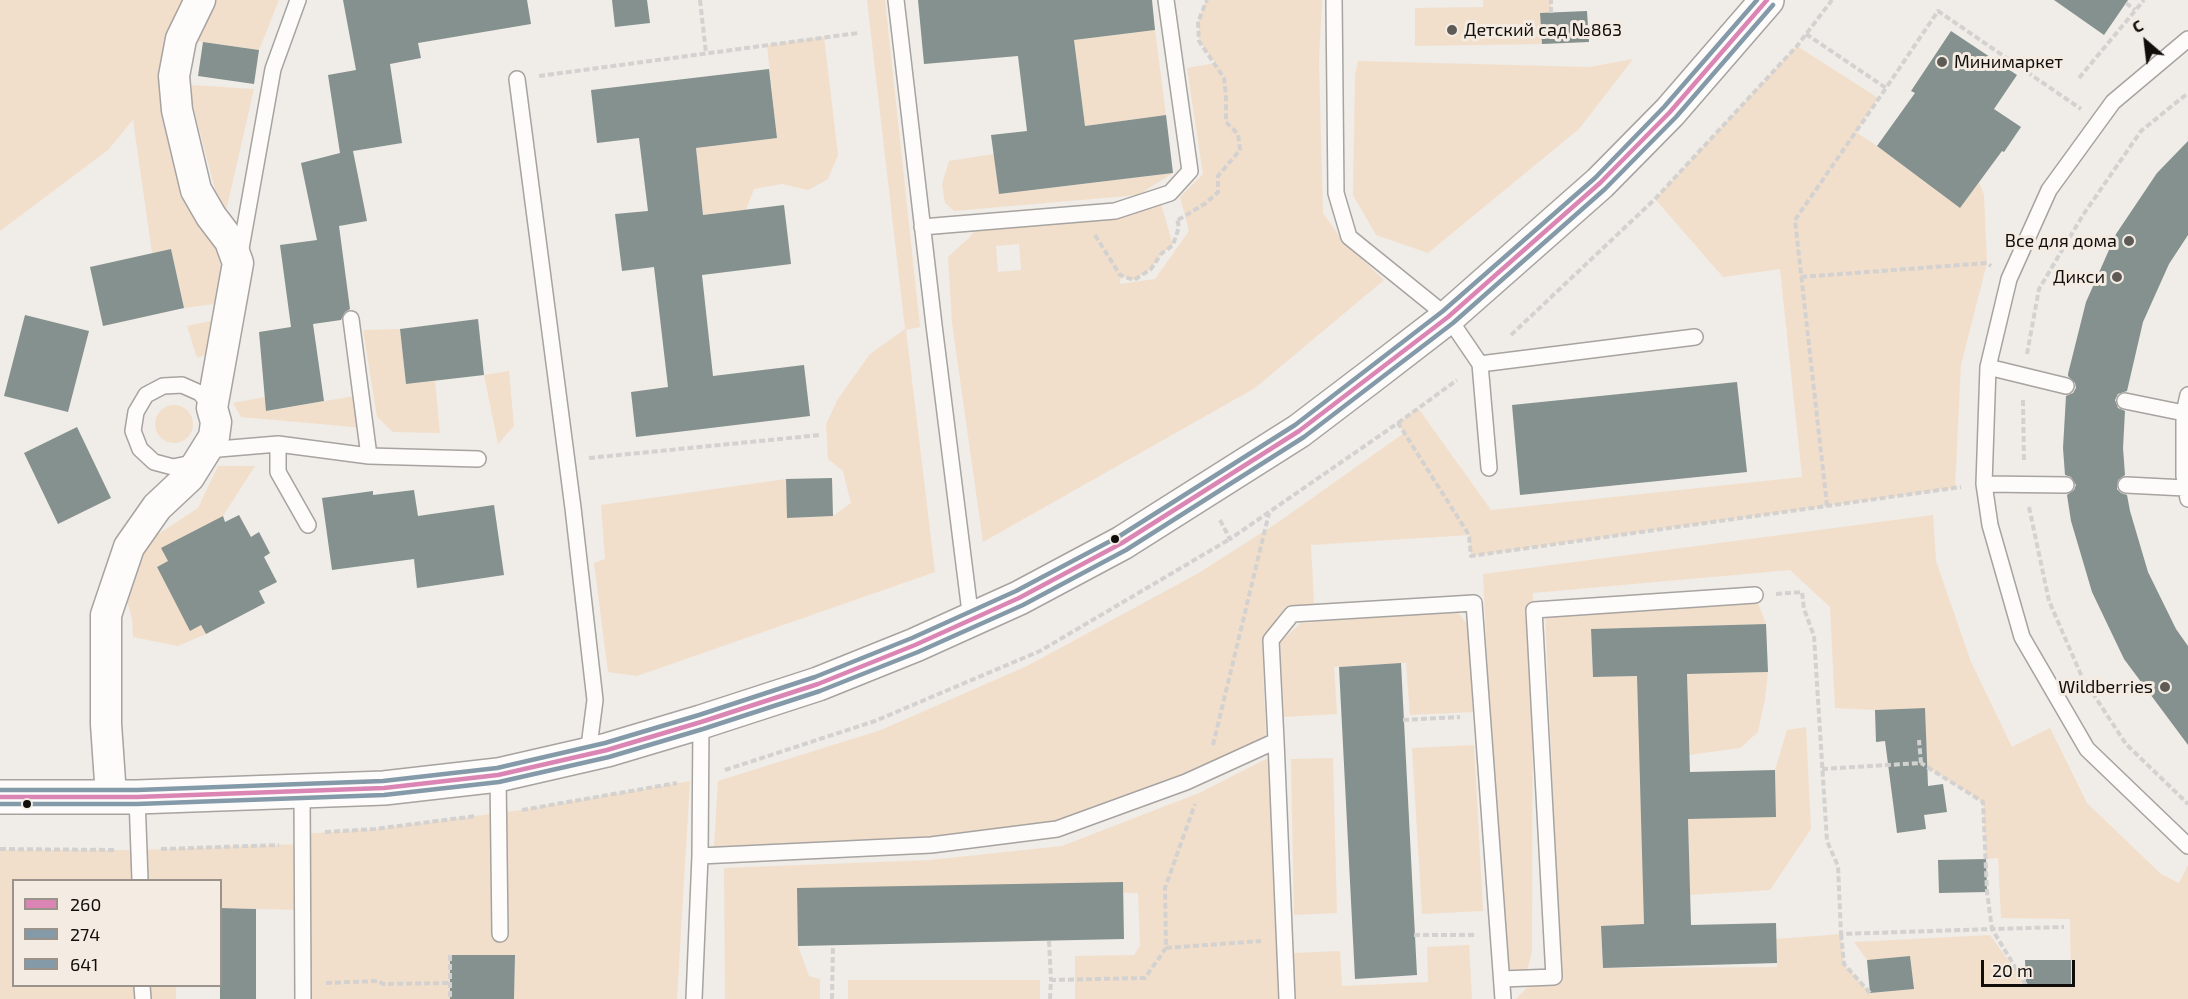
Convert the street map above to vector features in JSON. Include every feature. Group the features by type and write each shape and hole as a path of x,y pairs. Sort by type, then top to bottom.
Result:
{"street":[{"path":"124,797 106,724 105,615 129,547 158,507 189,477 214,437 216,422 212,408 238,263 230,241 211,216 196,190 177,110 174,76 181,39 200,0"},
{"path":"0,797 124,797 384,788 498,775 588,754 701,722 818,684 915,645 1020,598 1122,543 1299,431 1448,317 1600,183 1670,111 1761,2"}],"lane":[{"path":"238,263 273,69 298,0"},
{"path":"896,0 971,620"},
{"path":"922,227 1115,212 1170,193 1190,171 1166,0"},
{"path":"1334,0 1336,193 1349,237 1448,317 1480,364 1488,468"},
{"path":"2188,39 2113,102 2049,190 2009,279 1988,367 1984,484 1990,525 2022,637 2087,749 2188,846"},
{"path":"517,79 567,460 595,700 588,754"},
{"path":"351,319 369,456"},
{"path":"1480,364 1695,337"},
{"path":"1988,367 2066,386"},
{"path":"212,408 200,393 182,385 163,386 146,395 136,412 133,431 140,449 154,462 173,467 192,463 207,450 278,444 369,456 478,459"},
{"path":"2126,485 2186,493 2184,413 2188,395"},
{"path":"2125,401 2184,413"},
{"path":"278,444 278,472 308,525"},
{"path":"1984,484 2066,485"},
{"path":"1502,979 1554,977 1534,610 1755,595"},
{"path":"1287,999 1271,640 1292,614 1474,603 1503,999"},
{"path":"694,999 700,856 701,722"},
{"path":"700,856 931,845 1057,829 1186,782 1276,741"},
{"path":"498,775 500,934"},
{"path":"302,791 303,999"},
{"path":"124,797 139,850 140,879"}],"path":[{"path":"700,0 706,53"},
{"path":"1178,220 1206,203 1218,192 1218,176 1240,150 1238,134 1226,122 1224,78 1199,41 1198,22 1207,0"},
{"path":"1551,0 1551,13"},
{"path":"1204,490 1230,539 1480,364 1655,199 1806,34 1832,0"},
{"path":"2079,78 2144,0"},
{"path":"2126,3 2135,10"},
{"path":"1827,506 1795,220 1938,11 2099,121"},
{"path":"517,79 858,33"},
{"path":"1806,34 1886,88"},
{"path":"2188,93 2141,131 2083,215 2039,289 2023,376 2024,485 2049,601 2082,677 2126,744 2188,804"},
{"path":"1082,214 1120,275 1134,280 1151,269 1161,254 1173,244 1179,227 1170,193"},
{"path":"1802,277 1987,263 2009,279 2039,289"},
{"path":"1398,423 1469,535 1471,556 1984,484"},
{"path":"567,460 820,435"},
{"path":"1755,595 1802,592 1804,609 1814,636 1827,841 1838,866 1844,964 1870,993"},
{"path":"1403,720 1482,716"},
{"path":"1918,740 1921,763"},
{"path":"1822,769 1921,763 1983,802 1987,892 1992,929 2026,985"},
{"path":"0,849 139,850"},
{"path":"1841,934 2064,927"},
{"path":"1414,935 1499,935"},
{"path":"1166,948 1284,939"},
{"path":"1049,941 1050,980"},
{"path":"832,999 833,945"},
{"path":"450,955 450,999"},
{"path":"302,983 378,981 383,984 450,983"}],"shaded area":[{"path":"0,0 203,0 160,74 180,195 192,215 211,237 220,258 223,303 184,308 171,249 152,253 133,120 108,150 0,231"},
{"path":"214,0 279,0 259,50 197,41 200,22"},
{"path":"867,0 885,0 920,327 906,330 935,572 637,676 608,672 594,563 605,559 601,505 786,479 788,518 833,516 851,503 843,471 828,459 826,424 838,399 870,354 905,329"},
{"path":"1206,0 1322,0 1319,62 1323,213 1342,240 1384,280 1255,388 983,542 952,323 948,257 970,237 979,223 1115,211 1159,197 1173,245 1161,254 1151,269 1134,280 1121,276 1120,284 1155,279 1189,231 1180,197 1203,174 1187,68 1215,63 1199,41 1198,22","holes":["1019,244 1021,270 998,272 996,246"]},
{"path":"1483,0 1551,0 1551,13 1540,14 1542,44 1415,46 1415,8 1483,7"},
{"path":"1155,30 1166,115 1085,126 1074,40"},
{"path":"824,37 838,155 828,179 808,190 782,184 754,189 746,210 703,215 696,148 777,138 767,45"},
{"path":"1797,46 1878,98 1856,132 1960,208 1979,182 1984,195 1987,263 1961,365 1955,488 1471,556 1469,535 1311,545 1314,604 1285,607 1262,640 1266,739 1198,769 1059,824 933,836 714,847 718,781 881,730 1027,666 1197,574 1277,523 1404,433 1398,423 1418,408 1491,510 1802,477 1780,269 1723,277 1655,199"},
{"path":"1633,59 1579,129 1428,253 1376,235 1353,195 1355,75 1358,61 1590,67"},
{"path":"192,85 254,89 226,211 219,204 191,99"},
{"path":"994,154 999,194 1173,173 1138,195 954,211 945,203 942,184 949,161"},
{"path":"220,319 214,351 197,358 187,326"},
{"path":"400,329 406,384 435,381 440,433 393,432 377,417 363,330"},
{"path":"509,371 514,426 498,444 484,375"},
{"path":"360,395 364,428 241,417 233,403 265,397 267,411"},
{"path":"174,405 188,410 193,424 188,438 174,443 160,438 155,424 160,410"},
{"path":"218,466 255,466 223,516 168,561 157,567 190,630 201,625 206,634 178,646 133,637 132,619 127,600 146,542 198,508"},
{"path":"1933,515 1936,561 1971,662 2012,747 2050,728 2087,803 2161,874 2179,883 2188,865 2188,999 1516,999 1531,983 1561,980 1545,609 1755,595 1766,624 1591,629 1593,677 1660,675 1669,924 1601,926 1603,968 1777,967 1776,939 1841,934 1844,964 1870,993 1913,989 1910,956 1867,960 1854,942 1990,935 2026,985 2071,984 2070,919 2001,918 1998,858 1986,859 1983,802 1921,763 1926,739 1925,708 1875,710 1835,708 1830,607 1790,570 1533,593 1532,952 1525,978 1502,979 1483,574"},
{"path":"1457,611 1469,627 1473,712 1410,715 1406,663 1334,667 1337,714 1284,717 1280,642 1301,623"},
{"path":"1768,672 1758,732 1740,748 1689,755 1687,674"},
{"path":"1806,727 1811,829 1770,890 1690,895 1688,819 1776,816 1775,770 1787,730"},
{"path":"1474,745 1483,911 1422,914 1412,748"},
{"path":"1268,758 1278,999 1075,999 1075,956 1134,955 1140,946 1138,893 798,888 798,946 809,976 820,979 820,999 725,999 724,868 930,860 1062,846 1199,793"},
{"path":"1333,758 1337,913 1294,915 1291,759"},
{"path":"690,781 677,999 514,999 515,955 450,955 450,999 303,999 302,910 222,908 222,879 12,879 12,987 176,987 176,999 0,999 0,850 139,850 302,844 303,834 375,829 521,810"},
{"path":"1469,945 1472,999 1294,999 1292,953 1340,951 1342,986 1428,982 1427,947"},
{"path":"848,980 1040,980 1040,999 848,999"}],"building":[{"path":"343,0 527,0 531,24 418,43 421,58 390,64 402,143 353,151 367,221 339,226 350,309 345,312 341,320 313,324 324,401 266,411 259,332 291,327 280,245 317,240 301,163 340,153 328,75 356,70"},
{"path":"612,0 647,0 650,23 615,27"},
{"path":"918,0 1152,0 1155,30 1074,40 1085,126 1166,115 1173,173 999,194 991,135 1027,131 1018,56 924,64"},
{"path":"2054,0 2128,0 2104,35"},
{"path":"1587,11 1589,42 1542,44 1540,13"},
{"path":"1951,31 2017,75 1994,109 2021,127 1960,208 1877,146 1915,93 1911,91"},
{"path":"203,42 259,50 254,84 198,76"},
{"path":"769,69 777,138 696,148 703,215 784,205 791,264 702,275 713,376 804,365 810,416 636,437 631,392 668,387 654,267 622,271 615,214 648,211 639,138 597,143 591,90"},
{"path":"2188,141 2188,235 2169,264 2143,322 2127,391 2118,394 2115,400 2118,408 2125,411 2123,448 2125,475 2118,480 2117,489 2127,495 2148,572 2176,629 2188,646 2188,745 2124,659 2092,592 2071,521 2067,495 2074,490 2076,485 2071,477 2065,475 2063,448 2066,396 2073,393 2076,388 2068,374 2086,302 2116,234 2157,173"},
{"path":"171,249 184,308 103,326 90,267"},
{"path":"25,315 89,331 68,412 4,396"},
{"path":"478,319 484,375 406,384 400,329"},
{"path":"1737,382 1747,472 1520,495 1512,405"},
{"path":"77,427 111,498 58,524 24,453"},
{"path":"832,478 833,516 787,518 786,479"},
{"path":"414,490 418,516 494,505 504,575 417,588 414,559 332,570 322,498 373,491 373,495"},
{"path":"239,515 251,537 259,532 270,553 264,557 277,582 259,591 265,603 206,634 201,625 190,631 157,567 168,561 161,548 223,516 225,522"},
{"path":"1766,624 1768,672 1687,674 1690,772 1775,770 1776,817 1688,819 1691,925 1776,923 1777,963 1603,968 1601,926 1644,924 1637,676 1593,677 1591,629"},
{"path":"1401,663 1417,975 1355,979 1339,667"},
{"path":"1925,708 1928,786 1943,784 1947,812 1924,815 1926,829 1897,833 1885,741 1876,742 1875,710"},
{"path":"1986,859 1987,892 1939,893 1938,860"},
{"path":"1123,882 1124,939 798,946 797,888"},
{"path":"222,908 256,909 256,999 220,999"},
{"path":"450,955 515,955 514,999 450,999"},
{"path":"1910,956 1914,989 1870,993 1867,960"},
{"path":"2025,960 2071,960 2071,985 2026,985"}],"transit line":[{"name":"641","path":"0,790 137,790 383,781 497,768 605,743 699,715 815,677 912,638 1016,591 1118,537 1295,425 1443,311 1595,178 1664,107 1757,0"},
{"name":"260","path":"0,797 137,797 384,788 498,775 607,750 701,722 818,684 915,645 1019,598 1122,543 1299,431 1448,317 1600,183 1670,112 1767,0"},
{"name":"274","path":"0,804 137,804 384,795 499,782 609,757 820,691 918,652 1023,605 1126,550 1304,437 1453,323 1605,189 1676,117 1773,5"}],"place":[{"name":"Детский сад №863","path":"1452,30"},
{"name":"Минимаркет","path":"1942,62"},
{"name":"Все для дома","path":"2129,241"},
{"name":"Дикси","path":"2117,277"},
{"name":"Wildberries","path":"2165,687"}]}
